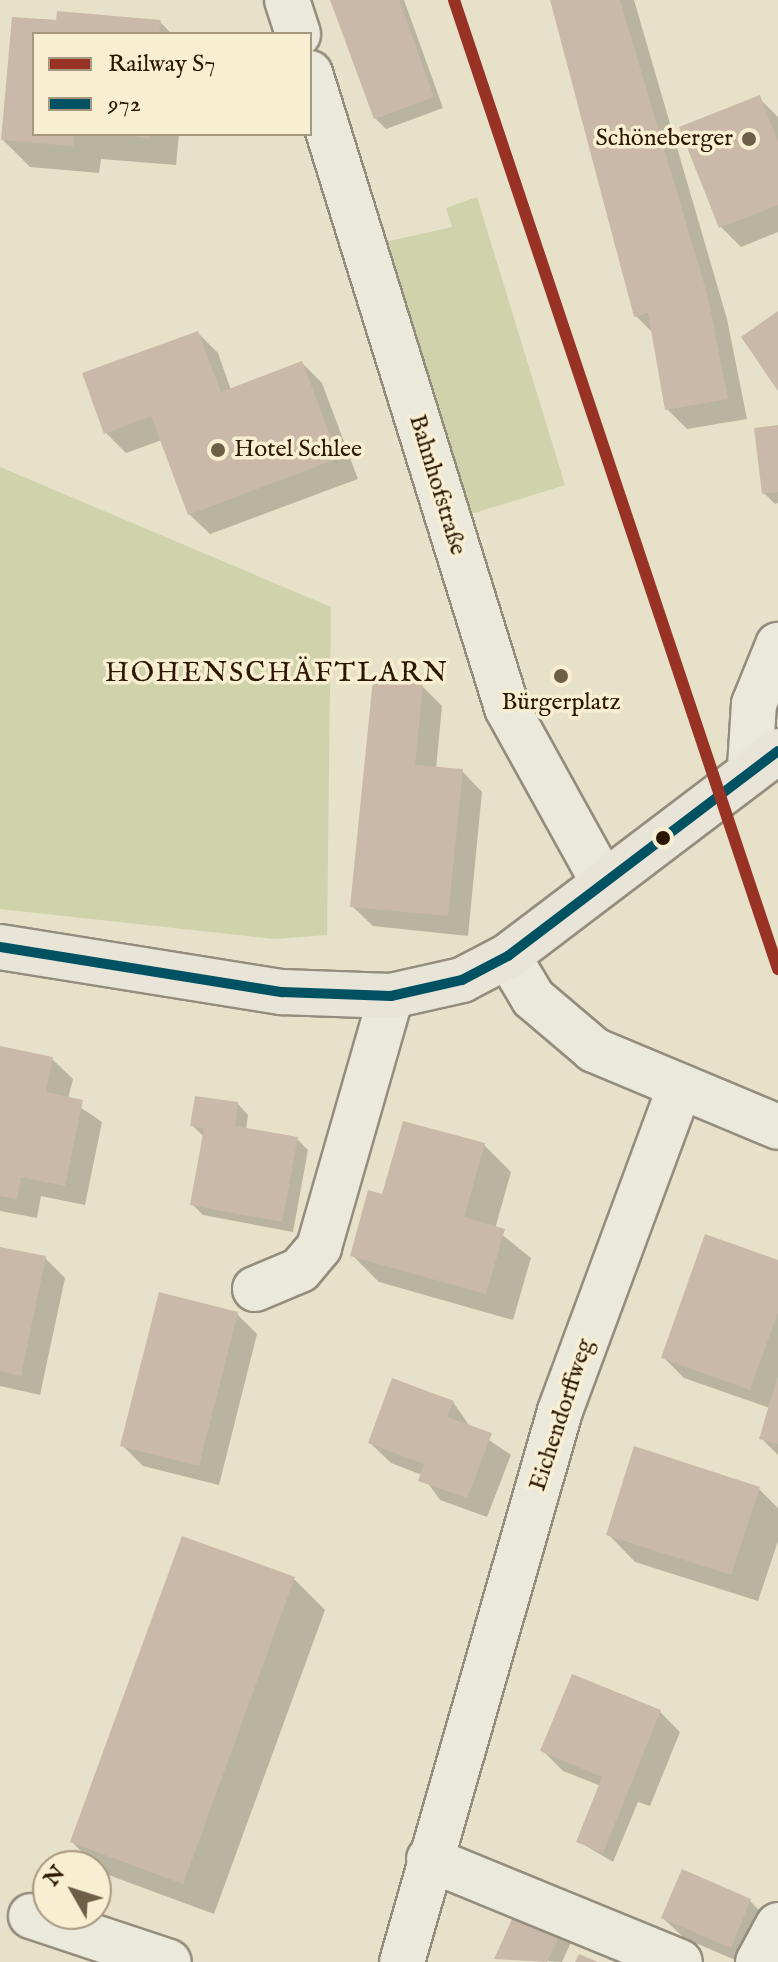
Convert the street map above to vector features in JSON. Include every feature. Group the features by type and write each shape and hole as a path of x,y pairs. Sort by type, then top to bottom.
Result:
{"main road":[{"path":"0,947 282,992 391,996 462,980 508,956 764,759"}],"street":[{"path":"287,0 297,32"},
{"name":"Bahnhofstraße","path":"312,79 507,708 603,882"},
{"path":"764,759 754,704 778,645"},
{"path":"508,956 533,998 594,1050 778,1127"},
{"path":"255,1289 300,1270 319,1247 391,996"},
{"name":"Eichendorffweg","path":"402,1962 429,1859 560,1411 680,1087"},
{"path":"429,1859 680,1962"},
{"path":"31,1916 169,1962"},
{"path":"758,1962 778,1925"}],"green space":[{"path":"477,197 565,485 468,515 385,242 452,227 446,208"},
{"path":"0,467 331,607 327,935 274,939 0,909"}],"building":[{"path":"330,0 399,0 434,97 374,119"},
{"path":"550,0 620,0 708,297 728,399 665,410 648,313 634,317"},
{"path":"57,11 161,20 159,32 32,32 32,136 74,136 73,146 1,140 12,17 56,20"},
{"path":"760,95 778,142 778,205 719,228 679,127"},
{"path":"778,311 778,391 741,337"},
{"path":"198,331 221,392 302,361 339,458 188,515 151,416 104,434 82,373"},
{"path":"778,425 778,492 762,494 754,428"},
{"path":"373,679 423,684 415,765 463,769 448,916 350,907"},
{"path":"0,1046 53,1057 46,1092 83,1100 65,1186 21,1177 17,1199 0,1196"},
{"path":"195,1096 238,1102 235,1126 298,1137 282,1222 190,1205 204,1128 190,1126"},
{"path":"403,1121 485,1143 464,1217 505,1229 486,1294 350,1256 368,1190 382,1194"},
{"path":"705,1234 778,1260 778,1312 750,1390 661,1358"},
{"path":"0,1247 46,1256 21,1376 0,1371"},
{"path":"159,1292 238,1312 199,1466 120,1446"},
{"path":"392,1378 454,1401 447,1417 492,1433 467,1498 418,1481 424,1464 368,1443"},
{"path":"778,1378 778,1444 759,1439"},
{"path":"634,1446 760,1487 731,1575 606,1535"},
{"path":"182,1536 295,1577 183,1884 112,1858 112,1850 92,1850 70,1842"},
{"path":"572,1674 661,1710 603,1853 576,1842 602,1777 540,1751"},
{"path":"682,1869 751,1899 731,1948 661,1918"},
{"path":"518,1906 564,1926 547,1962 494,1959"},
{"path":"579,1954 598,1962 575,1962"}],"rail line":[{"name":"S7","path":"454,0 778,969"}],"transit line":[{"name":"972","path":"0,947 282,992 391,996 462,980 508,956 778,751"}],"place":[{"name":"Schöneberger","path":"749,139"},
{"name":"Hotel Schlee","path":"218,450"},
{"name":"Bürgerplatz","path":"561,676"}],"district":[{"name":"HOHENSCHÄFTLARN","path":"277,674"}]}
